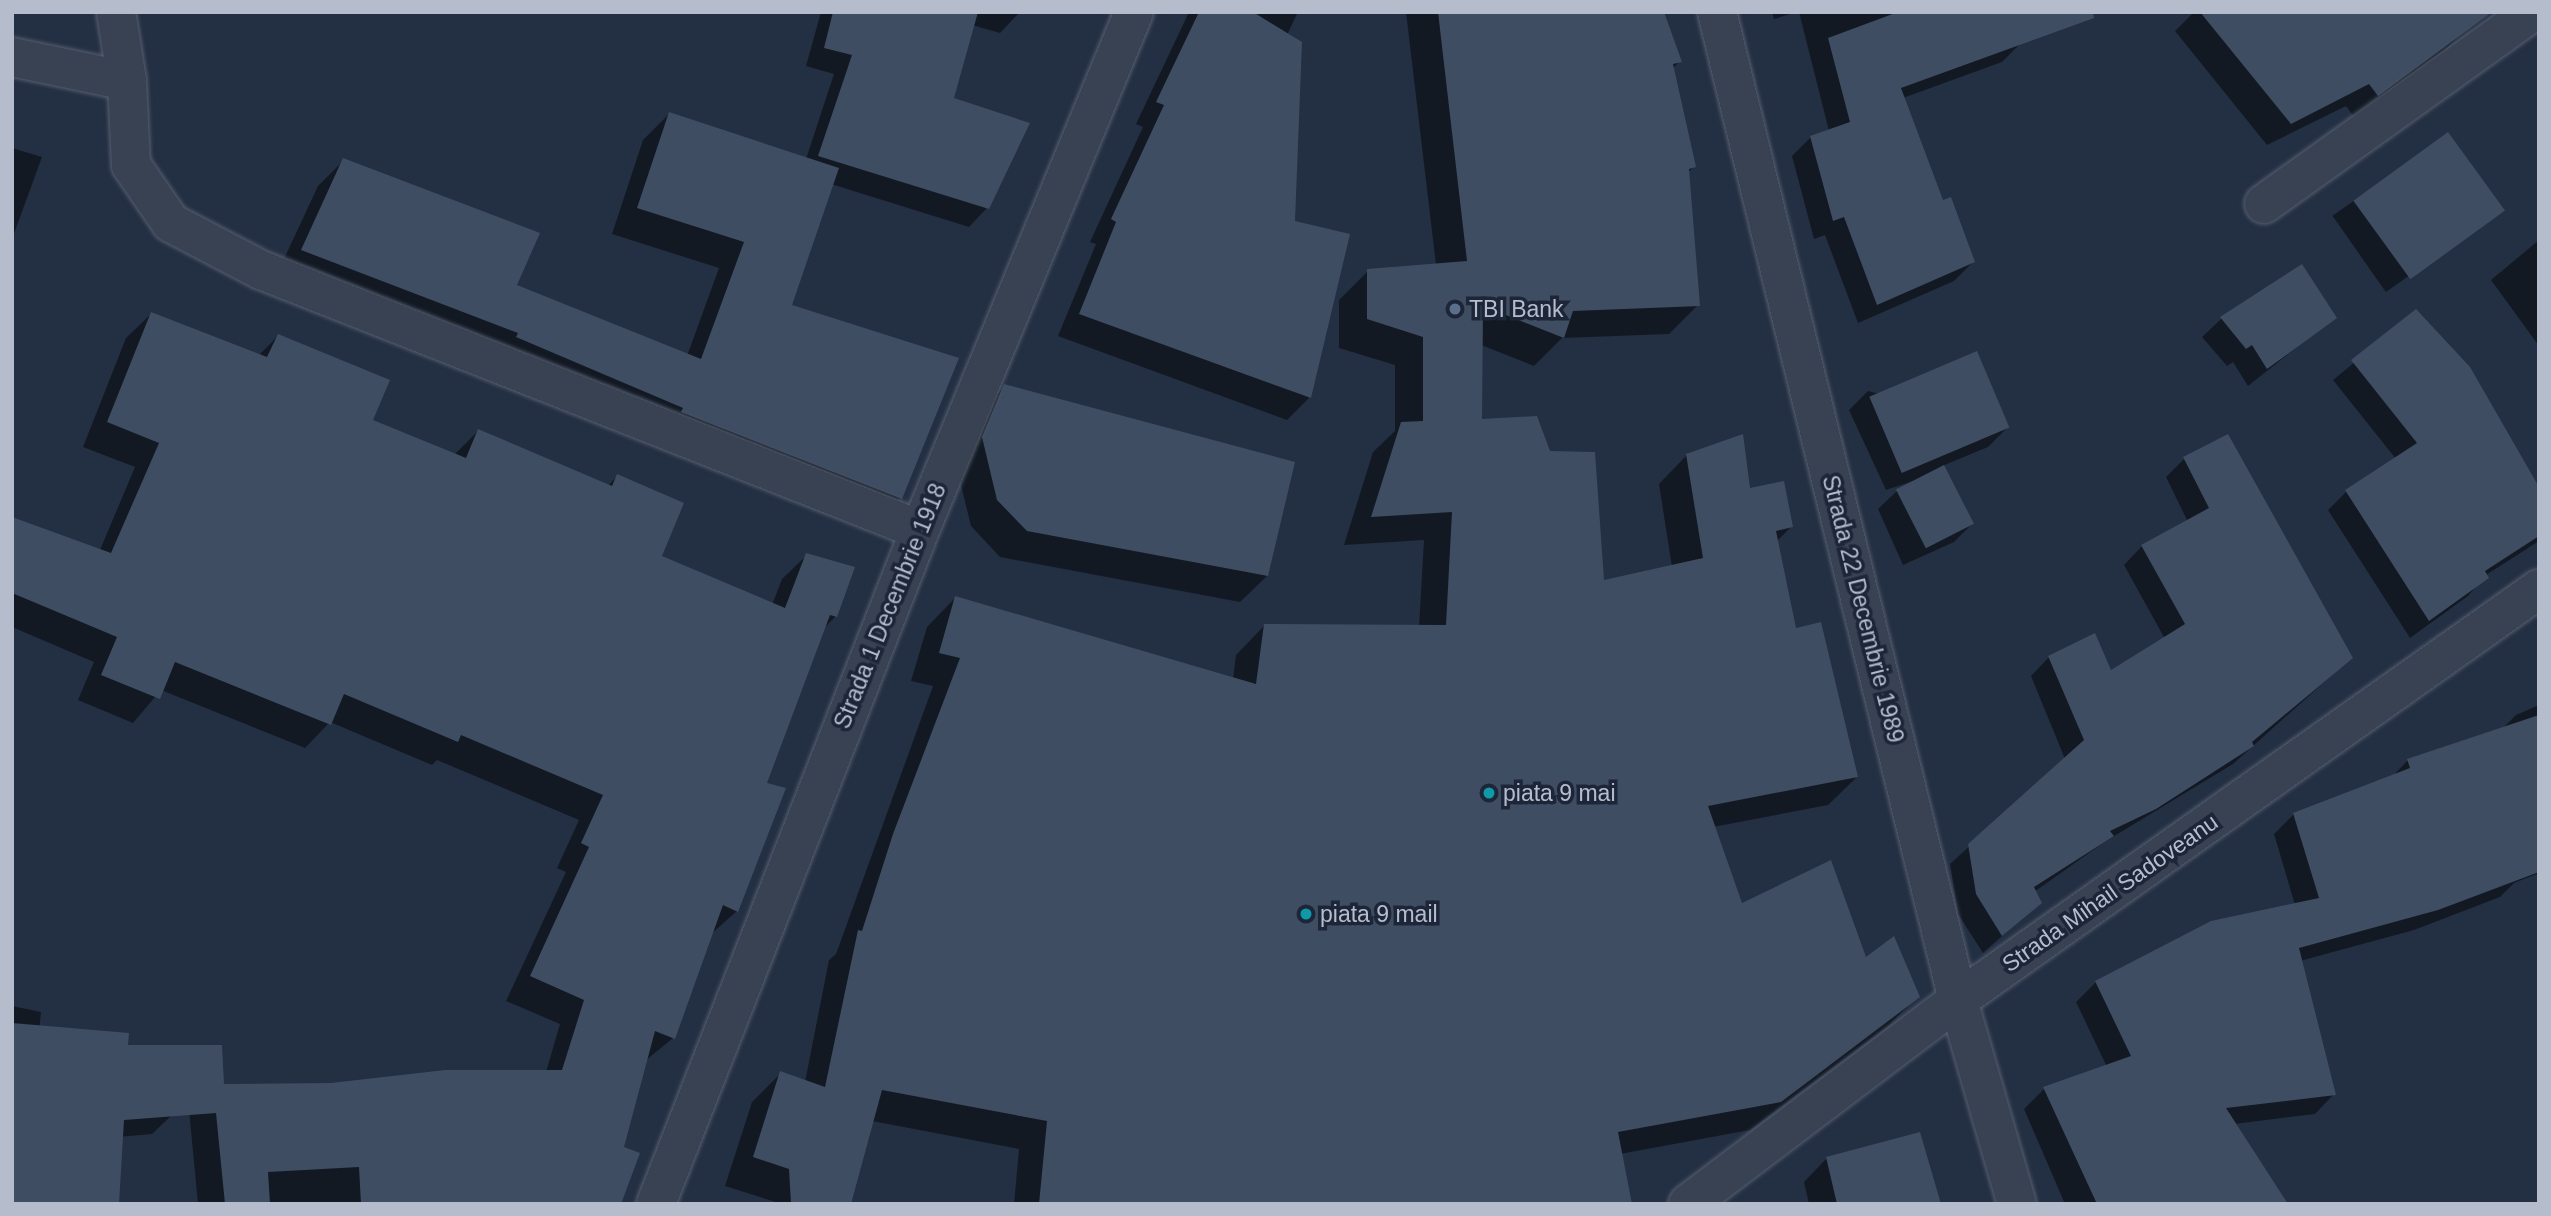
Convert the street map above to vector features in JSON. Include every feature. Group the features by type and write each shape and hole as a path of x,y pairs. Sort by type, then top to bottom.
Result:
{"street":[{"path":"116,12 127,81 131,165 171,223 261,270 920,530"},
{"name":"Strada 1 Decembrie 1918","path":"656,1204 920,530 1134,12"},
{"name":"Strada 22 Decembrie 1989","path":"1717,12 1958,1000 2017,1204"},
{"path":"2264,204 2532,12"},
{"path":"12,57 127,81"},
{"name":"Strada Mihail Sadoveanu","path":"1688,1204 1958,1000 2539,589"}],"building":[{"path":"833,12 978,12 954,98 1030,123 989,209 818,156 852,55 824,48"},
{"path":"1199,12 1253,12 1302,42 1295,221 1350,234 1311,398 1079,314 1116,222 1111,219 1164,105 1156,102"},
{"path":"1438,12 1664,12 1682,62 1673,64 1696,167 1689,169 1700,306 1573,311 1564,338 1483,306 1482,419 1537,416 1550,451 1595,452 1604,580 1703,558 1686,454 1743,434 1750,488 1784,481 1793,527 1776,531 1796,628 1821,622 1858,777 1708,806 1742,903 1831,860 1866,957 1894,936 1920,997 1781,1102 1618,1132 1632,1204 1039,1204 1047,1121 882,1090 851,1204 791,1204 789,1169 753,1157 780,1071 825,1087 858,930 862,931 893,834 960,658 939,653 955,596 1256,684 1264,624 1446,625 1452,512 1371,517 1401,422 1423,421 1423,337 1367,319 1367,269 1467,261"},
{"path":"1898,12 2093,12 2094,18 1901,88 1943,200 1951,197 1975,262 1877,305 1844,217 1833,221 1810,136 1850,122 1828,38"},
{"path":"2200,12 2492,12 2378,96 2369,84 2291,124"},
{"path":"669,112 839,168 792,305 959,358 902,499 681,412 683,408 516,337 518,333 301,250 343,158 540,233 517,285 701,359 744,242 637,208"},
{"path":"2448,132 2505,210 2410,279 2353,201"},
{"path":"2302,264 2337,318 2267,369 2252,345 2246,349 2220,317"},
{"path":"2416,309 2470,367 2539,487 2539,536 2485,571 2489,578 2429,621 2345,490 2417,443 2351,360"},
{"path":"151,312 267,357 278,334 390,380 373,420 466,458 478,429 612,486 617,474 684,503 662,556 785,608 806,553 855,567 837,617 830,615 767,783 786,788 738,912 723,905 675,1039 655,1031 624,1147 640,1153 621,1204 361,1204 359,1167 268,1172 270,1204 225,1204 216,1113 124,1120 119,1204 12,1204 12,1023 129,1033 128,1045 222,1045 224,1084 331,1083 445,1070 562,1070 584,1000 530,976 589,847 581,843 603,795 461,735 458,742 344,694 331,725 175,662 160,699 101,675 117,637 12,593 12,517 111,553 159,443 107,422"},
{"path":"1977,351 2009,427 1902,473 1869,397"},
{"path":"1004,384 1295,462 1268,576 1027,531 997,500 982,437"},
{"path":"2228,434 2353,658 2252,742 2254,746 2156,809 2110,831 2114,836 2034,887 2042,903 2002,936 1976,894 1968,844 2084,740 2048,656 2095,633 2111,670 2185,624 2141,545 2209,508 2183,457"},
{"path":"1944,465 1974,524 1926,548 1896,490"},
{"path":"2539,715 2539,872 2438,910 2299,948 2336,1095 2226,1108 2288,1204 2097,1204 2043,1087 2131,1056 2095,981 2211,921 2319,898 2293,813 2410,768 2407,759"},
{"path":"1920,1132 1941,1204 1837,1204 1826,1157"}],"place":[{"name":"TBI Bank","path":"1455,309"},
{"name":"piata 9 mai","path":"1489,793"},
{"name":"piata 9 mail","path":"1306,914"}]}
